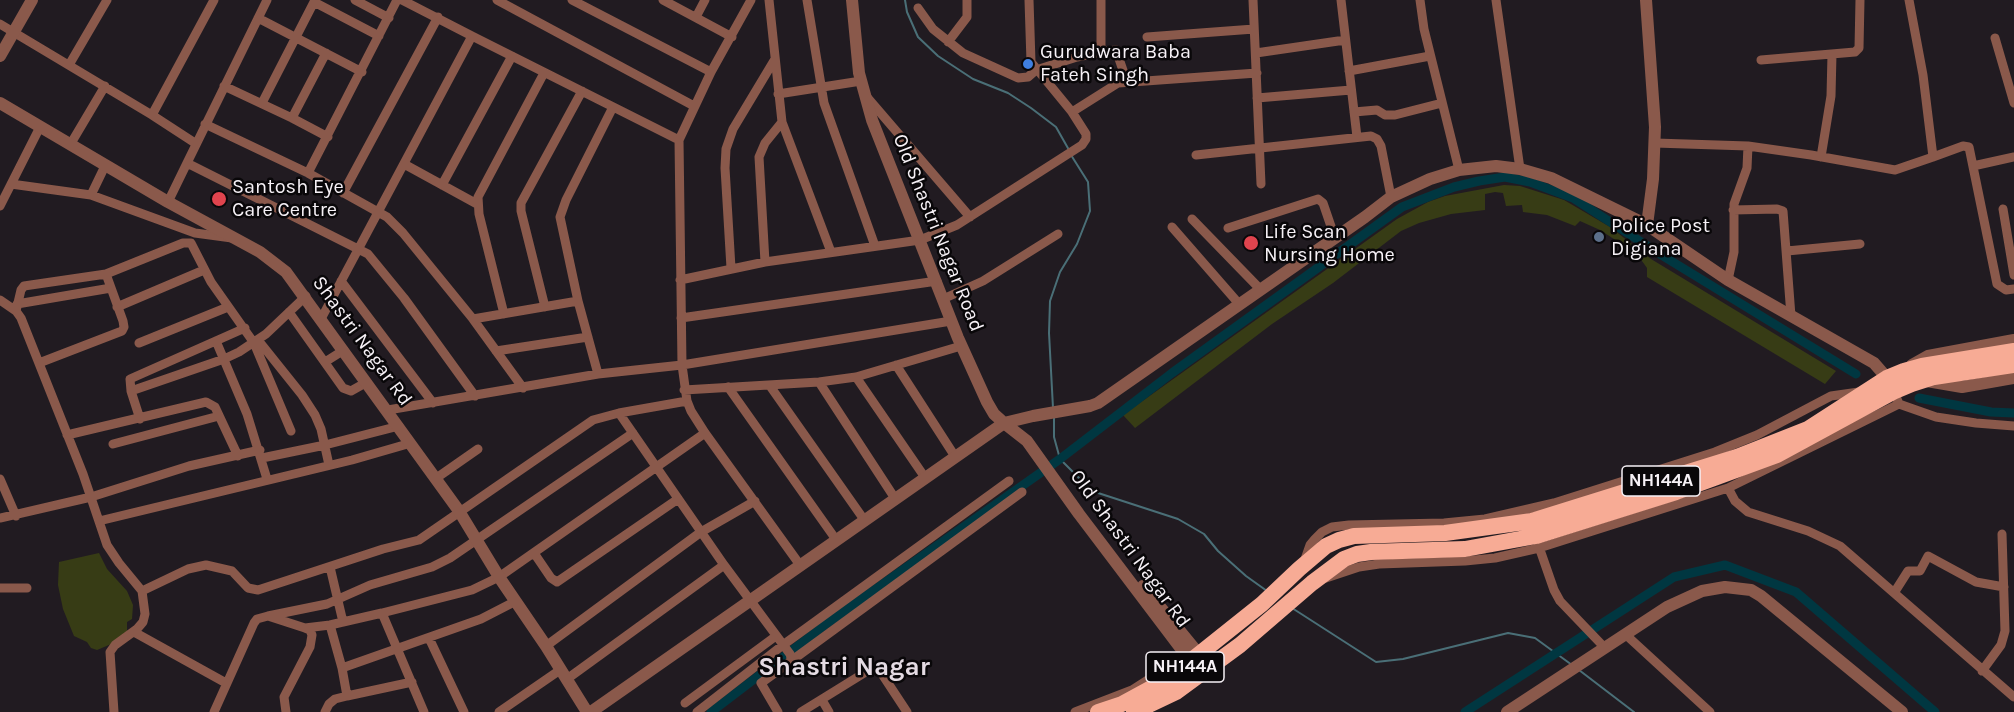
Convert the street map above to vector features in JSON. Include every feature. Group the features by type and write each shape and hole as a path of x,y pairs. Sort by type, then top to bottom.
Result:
{"highway":[{"name":"NH144A","path":"1893,391 1904,371 2014,351"},
{"name":"NH144A","path":"1134,712 1152,708 1176,692 1197,663 1326,546 1354,536 1534,528 1676,492 1777,455 1893,391 1934,377 2014,365"},
{"name":"NH144A","path":"1098,712 1146,692 1197,663 1240,645 1312,583 1356,554 1465,549 1534,528 1737,457 1808,429 1866,392 1893,391"}],"street":[{"path":"0,56 32,0"},
{"path":"69,65 106,0"},
{"path":"152,115 214,0"},
{"path":"168,201 267,0"},
{"path":"355,0 388,18"},
{"path":"308,173 362,72 397,0"},
{"path":"402,0 679,140"},
{"path":"497,0 694,106"},
{"path":"572,0 711,72"},
{"path":"663,0 732,37"},
{"path":"696,18 705,0"},
{"path":"751,0 711,72 679,140 684,390 687,401 705,433 800,565"},
{"path":"769,0 782,122 831,252"},
{"path":"807,0 824,103 875,246"},
{"name":"Old Shastri Nagar Road","path":"852,0 857,59 872,120 961,346 987,402 1004,423 1040,454"},
{"path":"948,42 968,17 968,0"},
{"path":"680,280 765,262 920,240 957,225 1082,145 1086,134 1072,112 1031,62 1029,0"},
{"path":"1101,0 1101,52"},
{"path":"1253,0 1261,184"},
{"path":"1341,0 1357,137"},
{"path":"1420,0 1430,56 1459,170"},
{"path":"1496,0 1520,169"},
{"path":"1646,0 1655,108 1655,143 1647,225"},
{"path":"1761,60 1855,52 1859,48 1860,0"},
{"path":"1909,0 1923,75 1933,157"},
{"path":"262,103 314,1 379,36"},
{"path":"918,8 933,28 948,42 973,58 1011,76 1028,77 1036,70 1116,50 1127,82"},
{"path":"343,193 438,17"},
{"path":"258,18 362,72"},
{"path":"0,24 195,143"},
{"path":"1148,37 1254,29"},
{"path":"321,319 472,36"},
{"path":"1995,38 2011,86 2014,103"},
{"path":"1256,53 1345,40"},
{"path":"292,117 326,53"},
{"path":"1821,157 1831,96 1832,54"},
{"path":"442,184 512,56"},
{"path":"1349,72 1430,56"},
{"path":"731,268 726,149 733,129 775,58"},
{"path":"504,314 477,204 480,190 544,72"},
{"path":"1072,112 1111,87 1127,82 1257,73"},
{"path":"70,145 105,86"},
{"path":"224,86 292,117 328,137"},
{"path":"778,94 820,88 863,87 970,217"},
{"path":"1257,98 1351,90"},
{"path":"545,307 520,211 521,203 582,91"},
{"path":"1354,112 1377,110 1385,115 1395,115 1442,103"},
{"name":"Shastri Nagar Rd","path":"0,104 273,260 286,272 306,296 459,511 499,577 589,712"},
{"path":"598,375 561,228 562,208 613,107"},
{"path":"765,262 759,157 765,143 782,122"},
{"path":"205,124 308,173 379,211 403,233 473,319 523,388"},
{"path":"0,206 40,127"},
{"path":"1196,155 1371,136 1377,139 1381,146 1391,196"},
{"path":"1655,143 1748,146 1895,170 1966,146 1971,151 1997,284 2006,290 2014,289"},
{"path":"1728,280 1734,252 1733,210 1747,168 1748,146"},
{"path":"1974,166 2014,157"},
{"path":"187,163 368,254 387,276 475,396"},
{"path":"404,164 477,204"},
{"path":"91,195 105,166"},
{"path":"589,712 1004,423 1090,406 1106,398 1335,238 1391,196 1430,179 1459,170 1496,166 1551,177 1647,225 1728,280 1874,363 1893,391 1922,413 1951,420 2014,426"},
{"path":"11,184 91,195 195,233 235,238"},
{"path":"1228,228 1318,199 1323,203 1335,238"},
{"path":"1733,210 1781,209 1784,216 1791,316"},
{"path":"2003,209 2014,275"},
{"path":"200,219 191,243 204,270 244,328 302,395 315,414 327,455"},
{"path":"1192,219 1261,290"},
{"path":"1173,227 1239,304"},
{"path":"943,299 983,281 1058,234"},
{"path":"114,712 111,652 115,645 140,626 145,614 142,591 112,554 17,307 24,286 106,274 183,243 191,243"},
{"path":"1787,251 1860,244"},
{"path":"117,307 204,270"},
{"path":"39,363 122,331 123,321 106,274"},
{"path":"341,281 433,403"},
{"path":"681,318 937,281"},
{"path":"0,300 17,307 111,288"},
{"path":"131,391 224,359 256,342 306,296"},
{"path":"473,319 578,301"},
{"path":"139,343 228,307"},
{"path":"289,312 347,391 354,390 367,382"},
{"path":"388,410 951,321"},
{"path":"140,419 131,391 130,379 244,328"},
{"path":"496,351 588,337"},
{"path":"1904,371 1928,356 2014,340"},
{"path":"216,341 248,414 267,479"},
{"path":"256,342 291,431"},
{"path":"684,390 770,386 856,377 961,346"},
{"path":"325,362 344,350"},
{"path":"896,365 956,458"},
{"path":"856,377 926,479"},
{"path":"1923,381 1962,387 2014,378"},
{"path":"819,382 896,500"},
{"path":"770,386 865,521"},
{"path":"728,387 837,541"},
{"path":"1601,647 1567,610 1554,590 1534,528 1728,488 1893,391"},
{"path":"142,591 196,566 213,566 232,571 248,588 254,591 383,549 419,540 584,425 619,412 687,401"},
{"path":"67,435 206,402 215,407 238,456"},
{"path":"619,412 724,566 788,652"},
{"path":"113,444 219,416"},
{"path":"305,628 330,625 464,594 499,577 705,433"},
{"path":"214,712 257,619 308,609 381,582 432,567 450,558 633,434"},
{"path":"99,521 267,479 327,455 405,435"},
{"path":"0,518 91,497 180,468 238,456 327,455 405,435"},
{"path":"435,478 478,449"},
{"name":"Old Shastri Nagar Rd","path":"1040,454 1150,596 1197,663"},
{"path":"0,479 16,516"},
{"path":"778,712 761,683 788,652 1009,482"},
{"path":"1728,488 1735,501 1748,512 1808,531 1840,546 2014,697"},
{"path":"697,712 1022,492"},
{"path":"534,553 556,582 678,499"},
{"path":"546,646 701,532 755,501"},
{"path":"1982,671 1998,651 2005,631 2002,534"},
{"path":"1894,593 1908,571 1920,571 1928,556 1976,582 2004,587"},
{"path":"499,712 563,675 724,566"},
{"path":"330,567 343,622"},
{"path":"2003,568 2014,568"},
{"path":"1507,712 1601,647 1667,607 1702,591 1725,587 1751,590 1761,596 1902,712"},
{"path":"0,588 27,588"},
{"path":"342,668 481,618 516,601"},
{"path":"382,613 424,712"},
{"path":"268,616 310,630 312,640 284,697 286,712"},
{"path":"330,625 347,696"},
{"path":"134,632 226,683"},
{"path":"1625,634 1710,712"},
{"path":"685,703 776,636"},
{"path":"429,638 464,712"},
{"path":"1075,712 1197,663"},
{"path":"801,712 869,670 877,669 907,712"},
{"path":"325,712 335,699 411,682"},
{"path":"822,699 829,712"}],"green space":[{"path":"1504,185 1520,186 1564,200 1610,227 1651,259 1836,371 1825,384 1647,277 1647,268 1637,254 1600,230 1580,221 1575,226 1547,215 1523,212 1522,205 1506,206 1503,193 1495,192 1485,194 1485,210 1451,214 1401,231 1333,283 1272,324 1135,428 1123,415 1397,219 1428,202 1445,196"},
{"path":"99,553 107,569 127,591 133,605 132,619 127,622 127,631 116,642 97,650 74,636 63,609 58,585 59,562"}],"waterway":[{"path":"905,0 907,12 918,37 938,56 973,79 1008,93 1031,108 1056,127 1069,150"},
{"path":"1053,408 1049,333 1050,301 1060,272 1077,244 1090,211 1088,182 1071,155"},
{"path":"711,712 829,622 1060,459 1172,373 1402,207 1454,187 1505,177 1530,182 1573,198 1856,374"},
{"path":"1919,398 1991,412 2014,413"},
{"path":"1054,417 1054,437 1060,459 1092,491 1178,519 1204,534 1218,551 1267,591"},
{"path":"1465,712 1674,577 1725,565 1796,592 1935,712"},
{"path":"1292,608 1376,662 1403,659 1508,633 1535,638 1572,665"},
{"path":"1579,670 1634,712"}],"place":[{"name":"Gurudwara Baba Fateh Singh","path":"1028,64"},
{"name":"Santosh Eye Care Centre","path":"219,199"},
{"name":"Police Post Digiana","path":"1599,237"},
{"name":"Life Scan Nursing Home","path":"1251,243"}],"district":[{"name":"Shastri Nagar","path":"844,668"}]}
